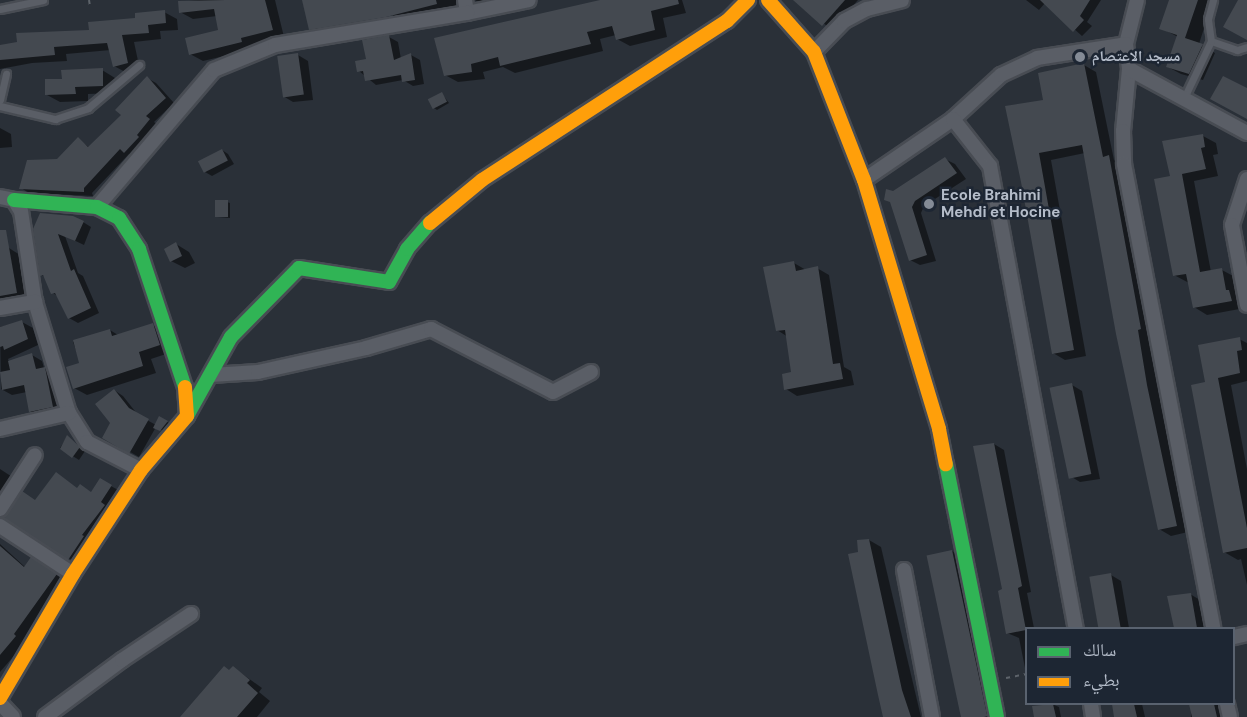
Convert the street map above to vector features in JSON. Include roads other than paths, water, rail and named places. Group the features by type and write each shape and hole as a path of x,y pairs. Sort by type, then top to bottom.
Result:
{"street":[{"path":"98,207 214,70 275,45 466,7 529,0"},
{"path":"0,698 73,574 141,470 187,416 212,375 231,337 299,268 388,282 401,264 407,249 423,229 482,180 727,21 748,0"},
{"path":"768,0 814,52 864,180 939,429 997,717"},
{"path":"814,52 844,21 867,9 902,0"},
{"path":"1137,0 1126,44 1129,69 1123,131 1124,164 1213,627"},
{"path":"864,180 953,119 1001,75 1037,58 1126,44"},
{"path":"1129,69 1247,133"},
{"path":"953,119 990,166 996,185 1076,627"},
{"path":"1247,179 1232,225 1247,305"},
{"path":"0,197 98,207 119,218 139,249 185,383 187,416"},
{"path":"14,200 21,211 35,302 69,412 87,442 141,470"},
{"path":"0,308 35,302"},
{"path":"212,375 258,372 366,348 432,328 553,392 591,372"},
{"path":"0,429 69,412"},
{"path":"0,509 35,455"},
{"path":"0,526 73,574"},
{"path":"904,570 932,717"},
{"path":"45,717 122,660 190,614"},
{"path":"0,703 13,717"}],"lane":[{"path":"0,9 43,0"},
{"path":"1184,99 1211,41 1208,19 1213,0"},
{"path":"1211,41 1237,50 1247,47"},
{"path":"0,106 55,119 88,108 139,65"},
{"path":"0,100 6,74"}],"place":[{"name":"مسجد الاعتصام","path":"1080,57"},
{"name":"Ecole Brahimi Mehdi et Hocine","path":"929,204"}]}
